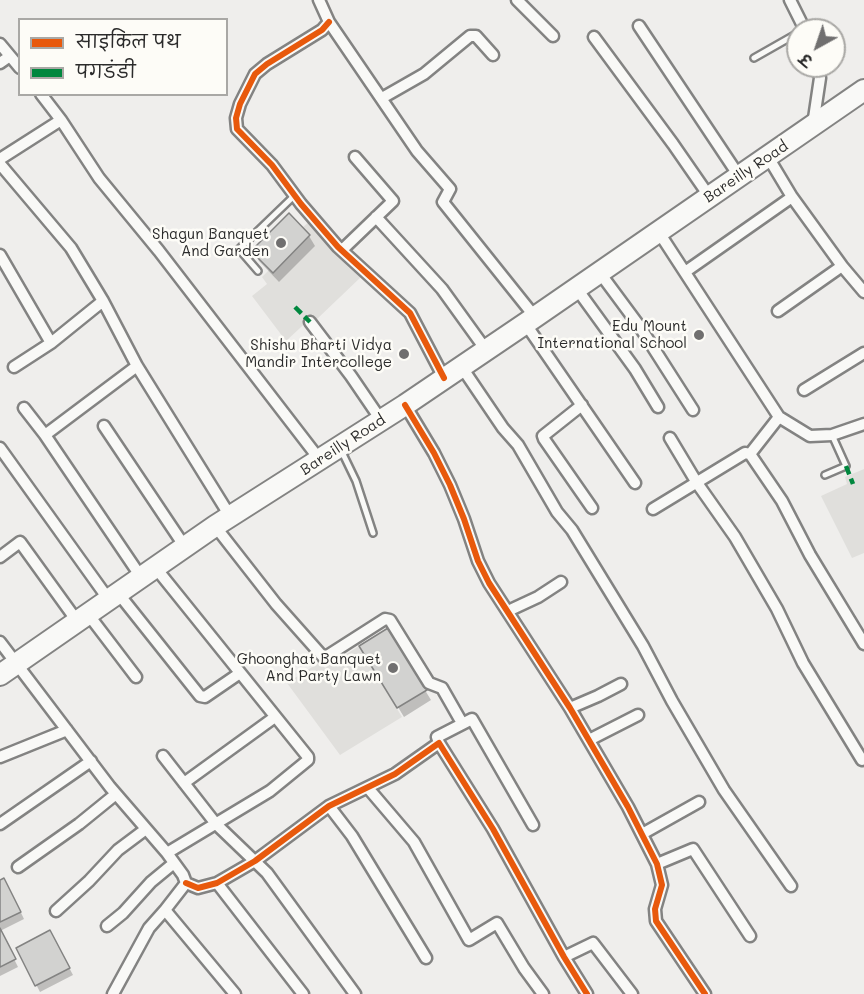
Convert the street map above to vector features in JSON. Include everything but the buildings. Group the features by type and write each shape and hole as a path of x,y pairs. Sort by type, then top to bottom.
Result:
{"highway":[{"name":"Bareilly Road","path":"0,675 184,547 405,405 577,289 864,90"}],"street":[{"path":"319,0 329,22 417,151 450,189 443,202 530,320 582,405 635,483"},
{"path":"517,0 553,36"},
{"path":"790,0 798,18"},
{"path":"329,22 322,30 255,74 236,118 237,129 272,165 342,250 410,313 444,378"},
{"path":"639,26 739,176"},
{"path":"382,98 424,74 470,36 476,36 493,55"},
{"path":"594,37 709,196"},
{"path":"0,44 18,66"},
{"path":"0,63 10,56"},
{"path":"813,126 820,78"},
{"path":"43,96 99,178 159,251 320,460"},
{"path":"0,159 61,120"},
{"path":"342,250 393,201 355,156"},
{"path":"768,157 792,197 842,266 864,292"},
{"path":"0,164 71,248 103,301 223,521 276,604 324,658 385,619 390,620 429,683 442,688 462,723"},
{"path":"685,272 792,197"},
{"path":"376,217 442,289 486,350"},
{"path":"658,231 779,417 810,436 832,435 864,424"},
{"path":"0,255 51,343"},
{"path":"778,311 842,266"},
{"path":"600,273 640,327 693,410"},
{"path":"577,289 628,360 658,407"},
{"path":"14,367 51,343 103,301"},
{"path":"310,322 381,420"},
{"path":"804,390 864,352"},
{"path":"45,435 137,366"},
{"path":"462,366 503,428 518,445 557,512 572,530 643,646 724,790 791,886"},
{"path":"405,405 450,484 478,561 570,708 642,834 657,864 662,885 655,909 656,921 705,994"},
{"path":"582,405 543,436 592,508"},
{"path":"24,408 148,572 240,672 308,757 308,760 270,791 167,853"},
{"path":"750,454 779,417"},
{"path":"104,426 184,547"},
{"path":"670,438 697,483 735,537 777,609 803,663 862,760"},
{"path":"0,448 113,597 200,696 205,697 240,672"},
{"path":"653,509 745,453 750,454"},
{"path":"750,454 782,501 810,555 864,644"},
{"path":"0,468 10,461"},
{"path":"0,557 20,542 82,617 136,677"},
{"path":"508,611 538,597 561,582"},
{"path":"0,642 116,794 167,853 186,883 198,888 217,883 255,861 328,806 395,774 439,743"},
{"path":"570,708 621,684"},
{"path":"589,740 638,715"},
{"path":"184,783 275,717"},
{"path":"533,825 474,720 470,719 437,737 493,829 587,994"},
{"path":"0,757 67,730"},
{"path":"163,756 216,824 267,873 355,994"},
{"path":"0,824 91,761"},
{"path":"368,788 414,842 469,940 497,923 524,968 543,994"},
{"path":"18,867 79,824 116,794"},
{"path":"642,834 699,802"},
{"path":"328,806 352,836 426,958"},
{"path":"56,911 118,850 146,829"},
{"path":"657,864 693,849 750,936"},
{"path":"107,926 123,913 151,882 174,863"},
{"path":"117,992 150,928 186,883"},
{"path":"217,883 303,994"},
{"path":"165,910 235,994"},
{"path":"564,957 593,943 632,994"}],"lane":[{"path":"754,58 786,40"},
{"path":"258,271 239,249 295,195"},
{"path":"825,475 846,466 832,435"},
{"path":"340,447 356,481 373,533"}],"shaded area":[{"path":"310,221 361,277 317,319 313,316 286,341 252,296 267,284 262,277 269,270 273,273 310,236 303,227"},
{"path":"864,469 864,553 852,558 821,496 847,484 845,477"},
{"path":"359,646 402,717 340,755 287,683 320,662 325,668"}],"marked path":[{"path":"295,307 310,322"},
{"path":"846,466 853,484"}],"cycle path":[{"path":"329,22 322,30 255,74 240,104 236,118 237,129 272,165 301,204 338,247 410,313 444,378"},
{"path":"405,405 450,485 478,561 489,583 570,708 628,807 657,864 662,885 655,909 656,921 705,994"},
{"path":"186,883 198,888 217,883 255,861 329,806 395,774 439,743 493,829 587,994"}],"place":[{"name":"Shagun Banquet And Garden","path":"281,243"},
{"name":"Edu Mount International School","path":"699,335"},
{"name":"Shishu Bharti Vidya Mandir Intercollege","path":"404,354"},
{"name":"Ghoonghat Banquet And Party Lawn","path":"393,668"}]}
